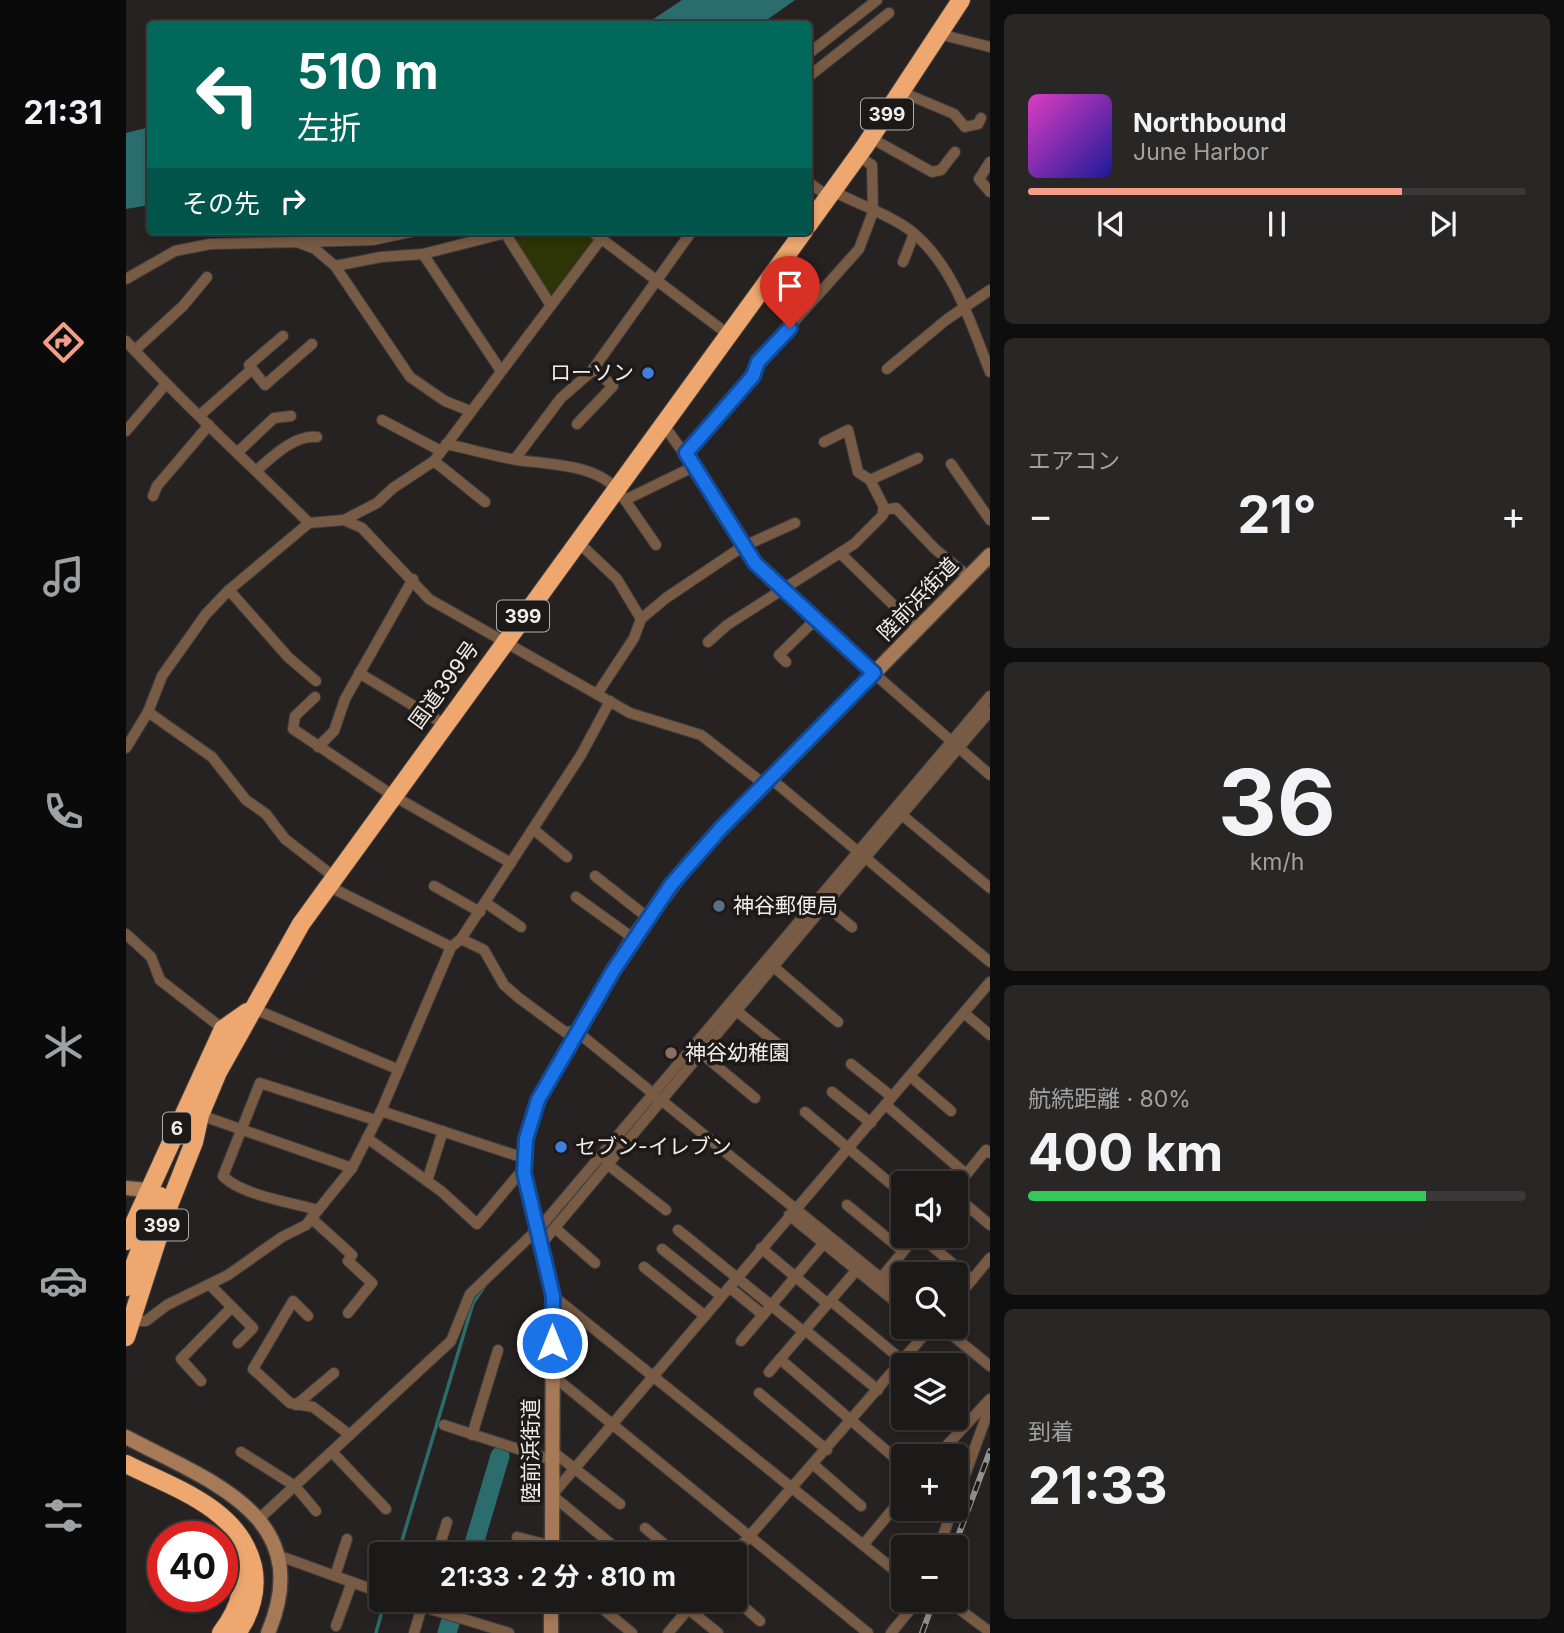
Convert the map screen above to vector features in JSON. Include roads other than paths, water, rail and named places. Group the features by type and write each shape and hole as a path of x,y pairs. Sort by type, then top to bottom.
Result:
{"highway":[{"name":"399","path":"812,219 871,138 961,0"},
{"name":"国道399号","path":"126,1287 182,1139 200,1115 252,1008 328,881 578,542 622,493 663,424 801,235"},
{"name":"6","path":"129,1234 135,1195 155,1181 223,1029 252,1008"},
{"name":"国道399号","path":"128,1329 194,1142 200,1115"},
{"path":"126,1464 207,1506 240,1535 255,1577 250,1609 237,1633"},
{"path":"126,1476 200,1514 217,1528 234,1550 241,1568 242,1596 237,1611 221,1633"}],"street":[{"path":"812,51 877,0"},
{"path":"812,75 889,13"},
{"path":"939,34 990,47"},
{"path":"902,92 954,114 965,127 978,124 981,118"},
{"path":"871,138 932,172 941,170 955,152"},
{"path":"686,453 753,376 758,362 802,315 826,283 854,257 873,212 872,165 858,156"},
{"path":"990,162 979,179 990,192"},
{"path":"812,184 914,234 950,279 990,372"},
{"path":"903,262 914,234"},
{"path":"126,279 175,251 210,244 373,240 396,235"},
{"path":"335,266 382,257 423,254 497,235"},
{"path":"511,235 550,304"},
{"path":"596,235 729,335"},
{"path":"515,460 561,398 593,369 689,235"},
{"path":"126,748 149,712 162,676 206,614 229,590 309,523 344,520 377,503 393,488 434,461 601,239"},
{"path":"296,242 315,249 335,266 410,377 445,401 470,411"},
{"path":"423,254 501,371"},
{"path":"135,350 183,306 207,277"},
{"path":"887,369 964,307 990,290"},
{"path":"283,336 249,365 265,385 312,344"},
{"path":"126,341 166,384 239,451 309,523"},
{"path":"577,424 613,386 593,369"},
{"path":"199,416 251,370"},
{"path":"126,431 166,384"},
{"path":"239,451 275,418 291,416"},
{"path":"382,420 444,447 515,460 558,463 607,479 622,493 656,545"},
{"path":"663,424 695,466 742,547 782,591 990,775"},
{"path":"153,496 157,486 209,425"},
{"path":"708,642 727,625 840,552 877,523 883,510 870,480 858,472 848,430 824,442"},
{"path":"257,470 284,448 304,438 317,437"},
{"path":"870,480 918,458"},
{"path":"434,461 485,502"},
{"path":"951,464 990,520"},
{"path":"622,493 695,466"},
{"path":"883,510 896,508 935,549 968,577"},
{"path":"344,520 362,528 429,599 630,713 701,735 767,781 862,855 990,962"},
{"path":"597,694 634,638 641,619 666,598 742,547 795,523"},
{"path":"578,542 617,579 641,619"},
{"path":"840,552 918,629"},
{"name":"陸前浜街道","path":"552,1542 553,1296 524,1173 524,1158 538,1100 576,1031 647,916 694,857 990,555"},
{"path":"318,747 334,730 345,699 413,579"},
{"path":"229,590 288,657 316,681"},
{"path":"786,662 779,654 814,621"},
{"path":"359,673 444,724"},
{"path":"659,1096 702,1054 775,968 862,855 902,815 990,696"},
{"path":"315,697 291,723 293,729 392,795 511,863"},
{"path":"128,1329 209,1285 315,1214 352,1168 368,1138 452,947 461,939 483,907 581,755 610,701"},
{"path":"260,1518 451,1340 470,1294 605,1158 955,745 990,711"},
{"path":"149,712 212,757 246,800 281,831 285,839 328,881 452,947"},
{"path":"902,815 990,888"},
{"path":"533,829 567,857"},
{"path":"596,876 647,916"},
{"path":"434,886 521,927"},
{"path":"576,897 633,938"},
{"path":"825,905 852,927"},
{"path":"126,934 151,957 160,980 223,1029"},
{"path":"461,939 484,950 504,985 519,998 565,1032 576,1031 659,1096 860,1266 891,1296"},
{"path":"775,968 838,1022"},
{"path":"609,1542 552,1494 990,982"},
{"path":"252,1008 397,1069"},
{"path":"738,1012 780,1046"},
{"path":"964,1013 990,1035"},
{"path":"702,1054 755,1098"},
{"path":"851,1064 964,1171"},
{"path":"910,1076 951,1111"},
{"path":"348,1313 372,1283 348,1261 352,1255 315,1214 228,1182 223,1177 260,1083 443,1131 524,1158"},
{"path":"832,1092 871,1123"},
{"path":"805,1112 891,1184"},
{"path":"200,1115 352,1168"},
{"path":"427,1181 443,1131"},
{"path":"368,1138 427,1181 477,1224 518,1175 524,1173"},
{"path":"968,1173 986,1150 990,1153"},
{"path":"605,1158 666,1210"},
{"path":"542,1243 605,1158"},
{"path":"848,1205 903,1251"},
{"path":"968,1206 990,1225"},
{"path":"793,1212 824,1243 891,1286"},
{"path":"555,1228 595,1264"},
{"path":"678,1230 878,1390"},
{"path":"741,1341 824,1243"},
{"path":"761,1248 893,1353"},
{"path":"881,1278 906,1248"},
{"path":"933,1248 972,1280"},
{"path":"662,1249 721,1296"},
{"path":"968,1285 990,1258"},
{"path":"644,1266 705,1316"},
{"path":"769,1372 860,1266"},
{"path":"209,1285 253,1328 238,1343"},
{"path":"729,1287 763,1315"},
{"path":"553,1296 891,1567"},
{"path":"308,1316 293,1301 253,1368 290,1404 313,1407 351,1435"},
{"path":"201,1381 181,1359 232,1307"},
{"path":"909,1353 920,1339"},
{"path":"958,1339 988,1361"},
{"path":"472,1435 498,1350"},
{"path":"780,1359 891,1454"},
{"path":"296,1405 334,1373"},
{"path":"552,1375 868,1633"},
{"path":"744,1542 891,1375"},
{"path":"760,1393 827,1450"},
{"path":"948,1444 990,1399"},
{"path":"968,1467 990,1406"},
{"path":"444,1425 552,1456 576,1468 620,1504"},
{"path":"126,1437 235,1495 260,1518 277,1555 280,1591 268,1633"},
{"path":"241,1452 295,1486 316,1511"},
{"path":"331,1452 386,1509"},
{"path":"814,1465 861,1506"},
{"path":"863,1545 891,1511"},
{"path":"440,1542 446,1522"},
{"path":"645,1528 662,1542"},
{"path":"517,1536 532,1542"},
{"path":"335,1576 347,1539"},
{"path":"277,1555 369,1588"},
{"path":"336,1626 352,1582"},
{"path":"747,1610 760,1621"},
{"path":"414,1633 420,1612"},
{"path":"449,1612 509,1633"},
{"path":"551,1612 551,1633"},
{"path":"607,1612 632,1633"},
{"path":"668,1633 686,1612"},
{"path":"692,1612 718,1633"},
{"path":"891,1633 908,1612"},
{"path":"964,1612 990,1632"}],"water":[{"path":"682,0 795,0 765,21 650,21"},
{"path":"147,128 147,206 126,209 126,133"}],"waterway":[{"path":"605,1158 642,1116"},
{"path":"402,1542 473,1303 486,1284"},
{"path":"475,1542 500,1456"},
{"path":"376,1633 382,1612"},
{"path":"447,1633 453,1612"}],"railway":[{"path":"958,1535 990,1451"},
{"path":"922,1633 930,1612"}],"place":[{"name":"ローソン","path":"648,373"},
{"name":"神谷郵便局","path":"719,906"},
{"name":"神谷幼稚園","path":"671,1053"},
{"name":"セブン-イレブン","path":"561,1147"}]}
